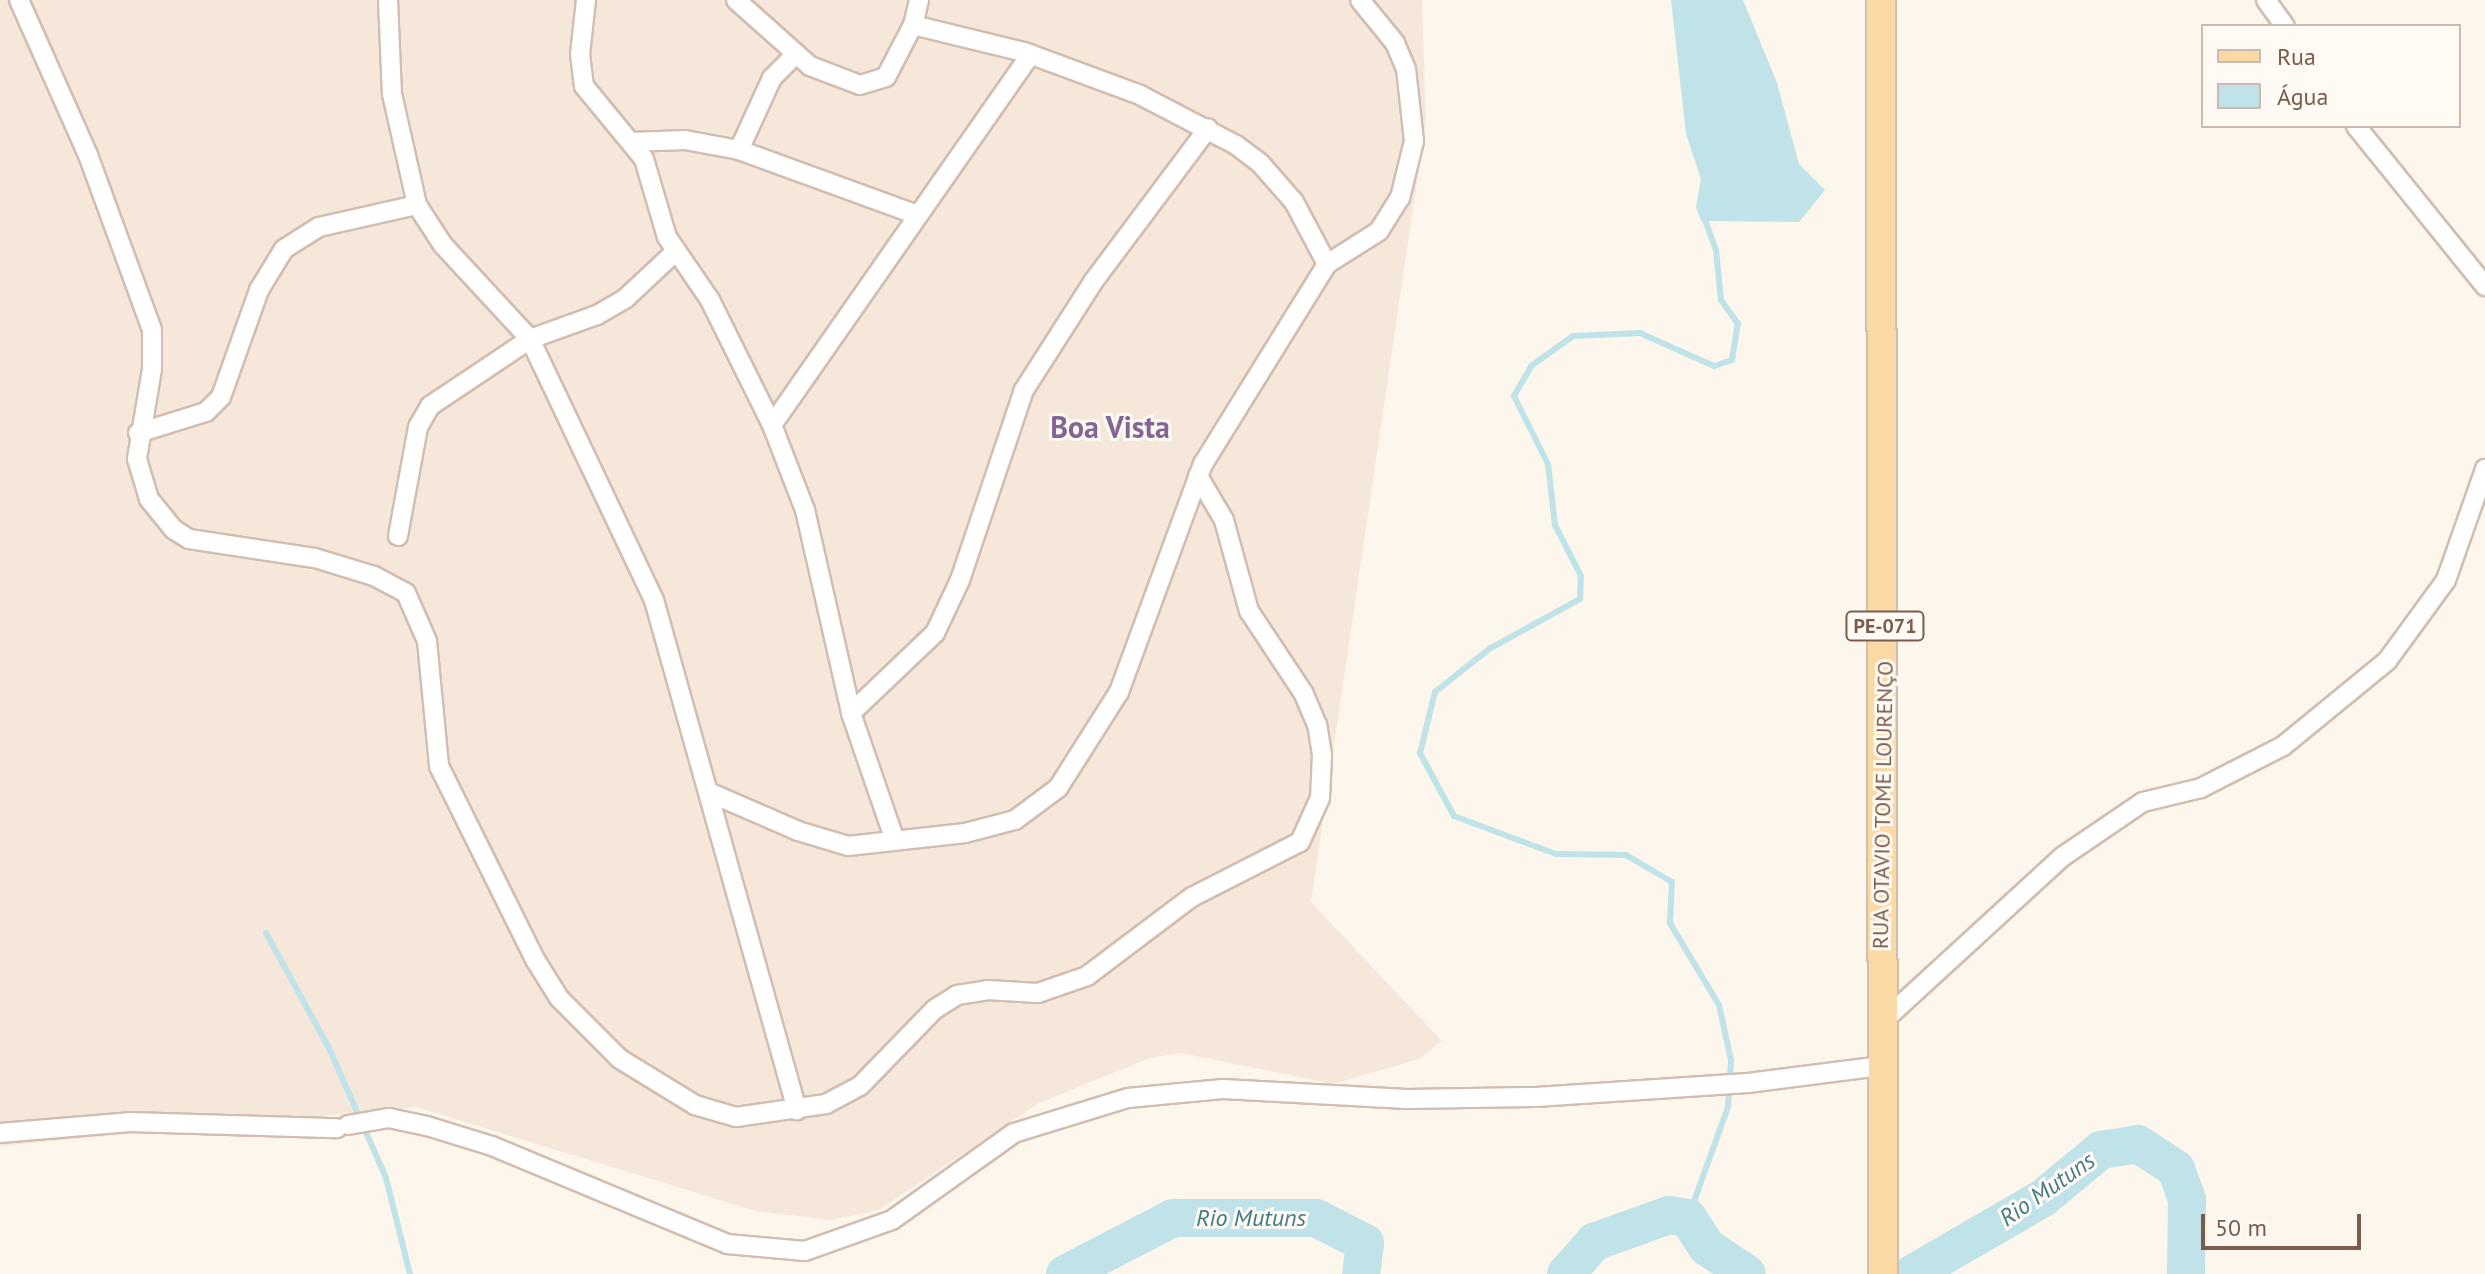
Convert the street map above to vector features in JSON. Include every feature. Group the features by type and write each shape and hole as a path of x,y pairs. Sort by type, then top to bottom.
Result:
{"main road":[{"name":"RUA OTAVIO TOME LOURENÇO","path":"1881,0 1886,551 1880,1066 1883,1274"}],"street":[{"path":"19,0 88,155 148,315 152,369 138,433 138,477 173,529 211,545 315,558 374,576 394,583 415,604 430,662 439,766 536,961 559,998 587,1030 641,1073 718,1114 797,1110 826,1104 860,1086 935,1009 957,995 1038,993 1087,976 1192,897 1288,850 1307,832 1320,798 1322,755 1317,725 1304,694 1249,611 1224,520 1198,476"},
{"path":"388,0 392,94 417,205 443,245 530,339 654,600 713,794 797,1110"},
{"path":"586,0 580,54 584,86 632,142 654,185 675,252 710,300 772,425 815,543 851,713 895,841"},
{"path":"736,0 796,54 837,79 867,85 893,69 913,25 919,0"},
{"path":"713,794 828,843 895,841 965,833 1015,820 1058,788 1119,692 1198,476 1327,264 1379,231 1390,216 1414,141 1406,69 1395,43 1360,0"},
{"path":"2266,0 2284,24"},
{"path":"913,25 1031,54 1140,95 1208,128 1277,180 1306,221 1327,264"},
{"path":"739,150 772,78 796,54"},
{"path":"772,425 1031,54"},
{"path":"851,713 935,633 960,580 1024,390 1093,282 1208,128"},
{"path":"2358,128 2485,286"},
{"path":"632,142 685,140 739,150 918,215"},
{"path":"138,433 206,412 221,397 259,290 284,249 319,227 417,205"},
{"path":"398,536 424,414 457,383 530,339 613,306 675,252"},
{"path":"1881,1023 2062,857 2143,802 2201,788 2283,746 2387,661 2446,580 2485,469"},
{"path":"0,1133 130,1122 343,1126 372,1119 402,1120 492,1146 727,1244 805,1251 892,1220 1014,1133 1128,1098 1223,1089 1407,1099 1536,1097 1744,1083 1880,1066"}],"shaded area":[{"path":"0,0 1422,0 1426,120 1311,902 1442,1041 1419,1059 1334,1084 1181,1053 1150,1058 1039,1103 879,1210 831,1220 756,1211 416,1107 0,1146"}],"water":[{"path":"1671,0 1743,0 1777,83 1799,164 1825,190 1799,222 1701,221 1696,207 1701,179 1686,134"}],"waterway":[{"path":"1688,1218 1728,1107 1731,1060 1719,1005 1670,923 1672,882 1626,855 1556,854 1454,816 1420,753 1435,692 1489,649 1580,599 1581,576 1555,525 1548,464 1514,396 1531,366 1573,336 1640,333 1714,366 1732,360 1738,324 1721,300 1716,250 1703,214"},
{"path":"266,933 329,1048 386,1178 410,1274"},
{"name":"Rio Mutuns","path":"1912,1274 2043,1198 2101,1150 2138,1144 2176,1169 2187,1200 2186,1274"},
{"name":"Rio Mutuns","path":"1566,1274 1594,1242 1669,1215 1688,1218 1707,1247 1747,1274"},
{"name":"Rio Mutuns","path":"1065,1274 1173,1218 1316,1218 1365,1243 1361,1274"}],"district":[{"name":"Boa Vista","path":"1110,427"}]}
